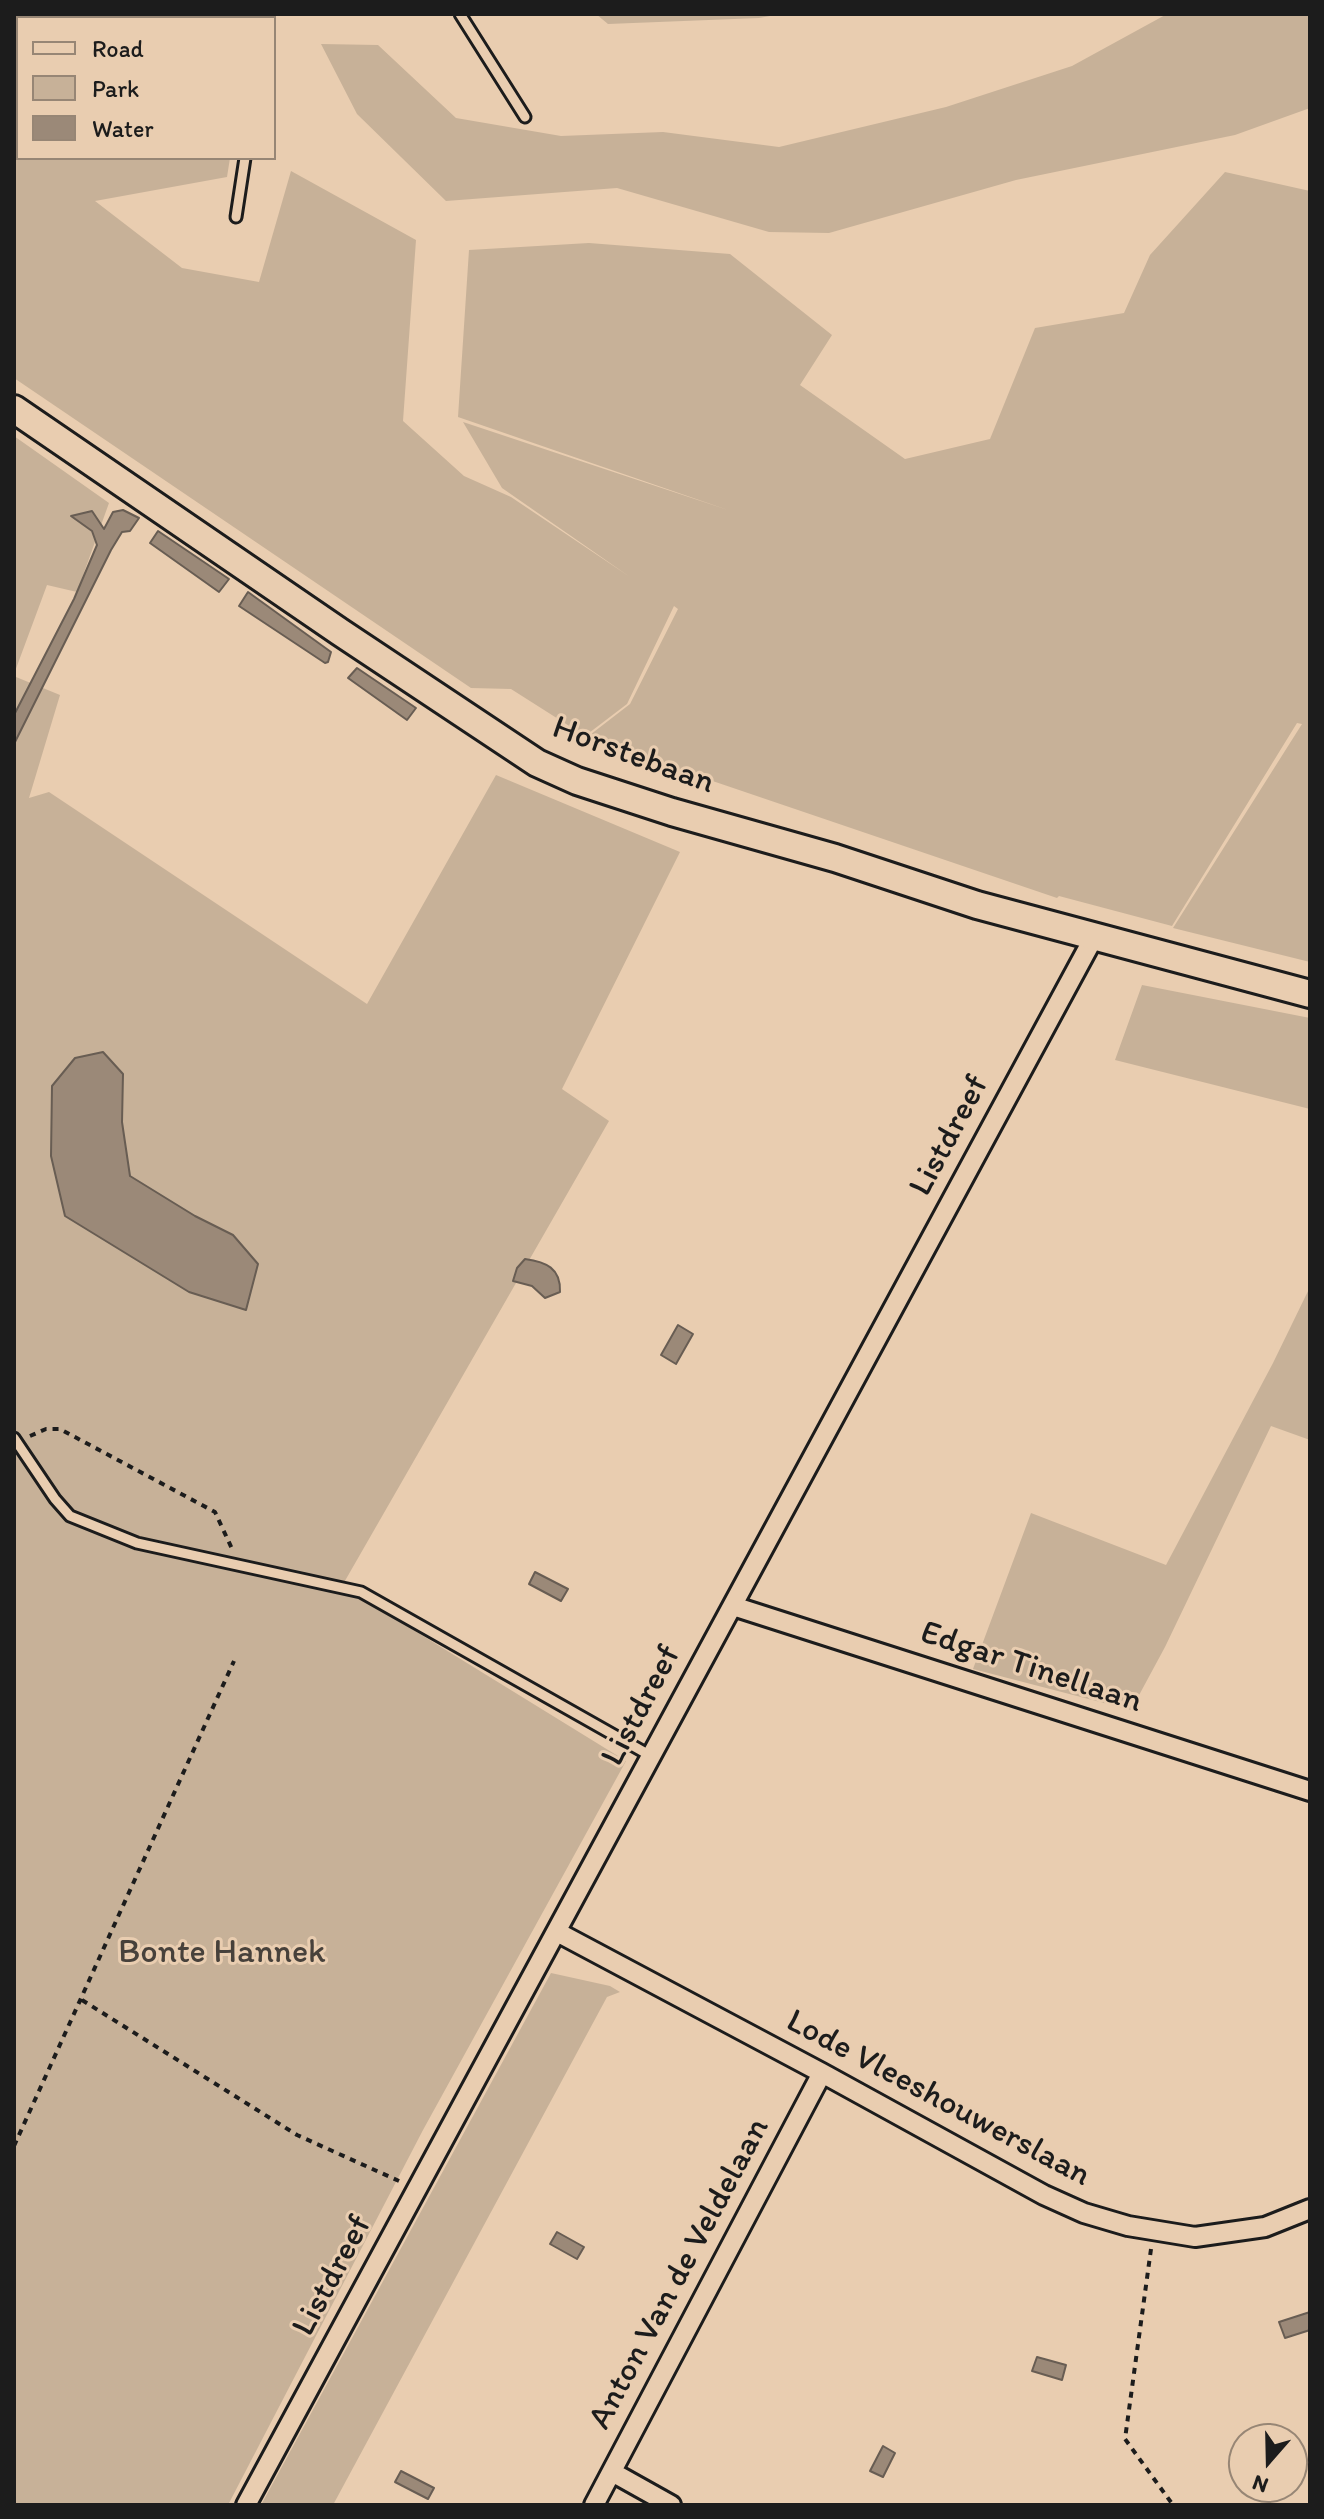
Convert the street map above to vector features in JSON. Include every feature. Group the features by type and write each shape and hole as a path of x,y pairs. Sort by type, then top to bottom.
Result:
{"street":[{"name":"Horstebaan","path":"14,409 327,624 537,763 577,781 672,812 835,858 977,905 1310,994"},
{"name":"Listdreef","path":"246,2505 1094,937"},
{"name":"Edgar Tinellaan","path":"733,1606 1310,1791"},
{"name":"Lode Vleeshouwerslaan","path":"557,1932 1044,2195 1084,2213 1154,2231 1195,2237 1265,2227 1310,2209"},
{"name":"Anton Van de Veldelaan","path":"594,2505 822,2073"},
{"path":"612,2472 671,2505"}],"lane":[{"path":"460,14 525,117"},
{"path":"236,217 245,160"},
{"path":"16,1440 70,1516 137,1543 361,1592 651,1756"}],"path":[{"path":"16,1440 46,1429 60,1429 215,1512 239,1564"},
{"path":"14,2146 234,1661"},
{"path":"82,2000 297,2135 416,2188"},
{"path":"1154,2231 1125,2439 1173,2505"}],"green space":[{"path":"14,14 251,15 16,16 16,160 230,160 227,177 95,201 182,268 259,282 291,171 416,240 403,421 464,476 511,497 630,577 502,488 463,422 728,510 458,417 469,250 589,243 730,254 832,335 800,385 905,459 990,439 1035,328 1124,313 1150,255 1225,172 1310,191 1310,962 1173,928 1302,724 1297,723 1172,926 1059,896 1057,898 586,738 630,704 678,609 674,606 627,704 585,736 511,689 471,688 14,378"},
{"path":"596,14 781,14 759,18 608,24"},
{"path":"1167,14 1310,14 1310,108 1235,135 1016,180 829,233 769,232 617,188 446,201 357,114 321,44 378,45 456,118 561,136 663,132 779,147 946,107 1072,66"},
{"path":"14,436 109,503 77,592 47,585 14,674"},
{"name":"Bonte Hannek","path":"16,677 60,695 29,798 49,792 367,1004 496,775 680,852 562,1089 609,1121 342,1586 626,1761 423,2130 228,2505 14,2505"},
{"path":"1142,985 1310,1018 1310,1109 1115,1060"},
{"path":"1310,1287 1310,1440 1271,1426 1165,1647 1131,1710 973,1669 1031,1513 1166,1565"},
{"path":"551,1973 610,1986 620,1992 607,1997 333,2505 261,2505"}],"water":[{"path":"123,510 139,518 130,531 122,532 111,550 14,744 14,715 74,599 97,545 92,531 71,516 92,511 104,529 113,512"},
{"path":"158,531 229,579 219,592 150,543"},
{"path":"248,592 331,652 328,662 325,663 239,606"},
{"path":"357,668 416,708 407,720 348,678"},
{"path":"103,1052 123,1074 122,1122 130,1176 195,1216 233,1235 258,1264 246,1310 189,1292 65,1216 51,1156 52,1086 75,1058"},
{"path":"525,1259 551,1268 558,1277 560,1292 545,1298 532,1286 513,1281 517,1268"},
{"path":"678,1325 693,1334 676,1364 661,1355"},
{"path":"535,1572 568,1589 561,1601 529,1584"},
{"path":"557,2232 584,2247 577,2259 550,2244"},
{"path":"1310,2312 1310,2330 1285,2338 1279,2322"},
{"path":"1037,2357 1066,2365 1062,2380 1032,2371"},
{"path":"883,2446 895,2453 883,2477 870,2471"},
{"path":"401,2471 434,2488 428,2499 395,2482"}]}
